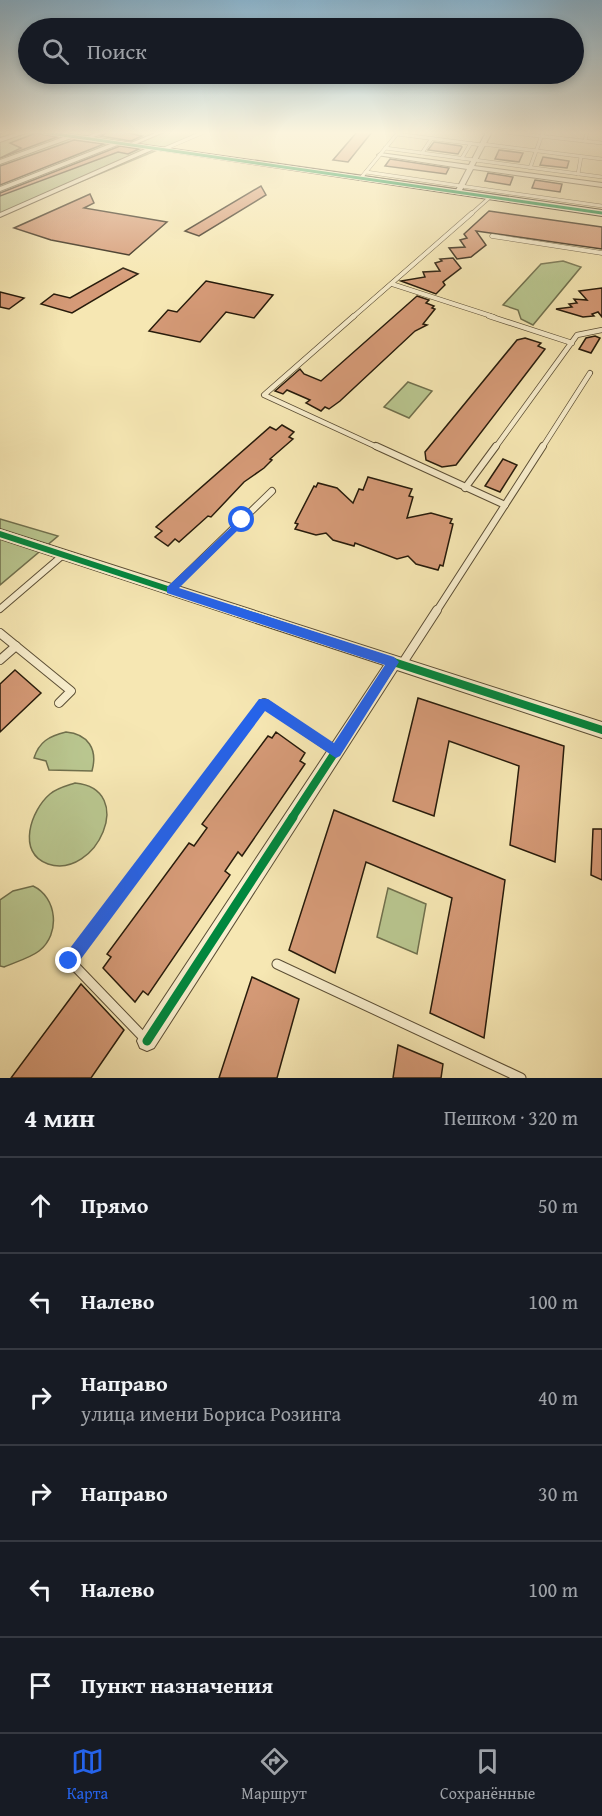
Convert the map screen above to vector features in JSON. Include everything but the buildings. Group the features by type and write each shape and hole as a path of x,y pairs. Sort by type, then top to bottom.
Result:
{"street":[{"path":"0,189 17,182"},
{"path":"0,215 74,182"},
{"path":"398,182 489,198 602,213"},
{"path":"414,182 460,188 602,213"},
{"path":"460,188 463,182"},
{"path":"582,182 602,185"},
{"path":"0,534 602,730"},
{"path":"147,1041 336,752 398,663"}],"lane":[{"path":"460,188 602,206"},
{"path":"489,198 264,395 505,505"},
{"path":"492,236 602,253"},
{"path":"392,284 572,343"},
{"path":"465,488 572,343 581,333 602,330"},
{"path":"398,663 505,505 590,373"},
{"path":"171,590 272,490"},
{"path":"0,609 64,554"},
{"path":"0,633 71,691 59,703"},
{"path":"0,660 16,646"},
{"path":"147,1041 69,961 264,703 336,752"},
{"path":"277,964 521,1078"}],"green space":[{"path":"0,182 79,182 0,215"},
{"path":"563,261 581,267 533,325 521,319 518,310 503,305 541,264"},
{"path":"408,382 432,391 409,418 384,407"},
{"path":"0,519 58,536 0,585"},
{"path":"66,732 80,736 90,744 94,756 92,771 49,770 46,761 34,758 46,740"},
{"path":"75,783 94,789 104,800 107,815 103,832 94,847 81,859 66,865 48,864 32,851 30,831 33,820 37,810 50,794"},
{"path":"33,886 47,898 51,907 53,926 51,935 39,951 4,967 0,966 0,900 13,891"},
{"path":"388,888 426,904 417,954 377,937"}],"cycle path":[{"path":"390,182 602,213"},
{"path":"0,534 602,730"},
{"path":"147,1041 394,662"}],"route":[{"path":"69,961 264,703 336,752 394,662 171,590 242,520"}]}
